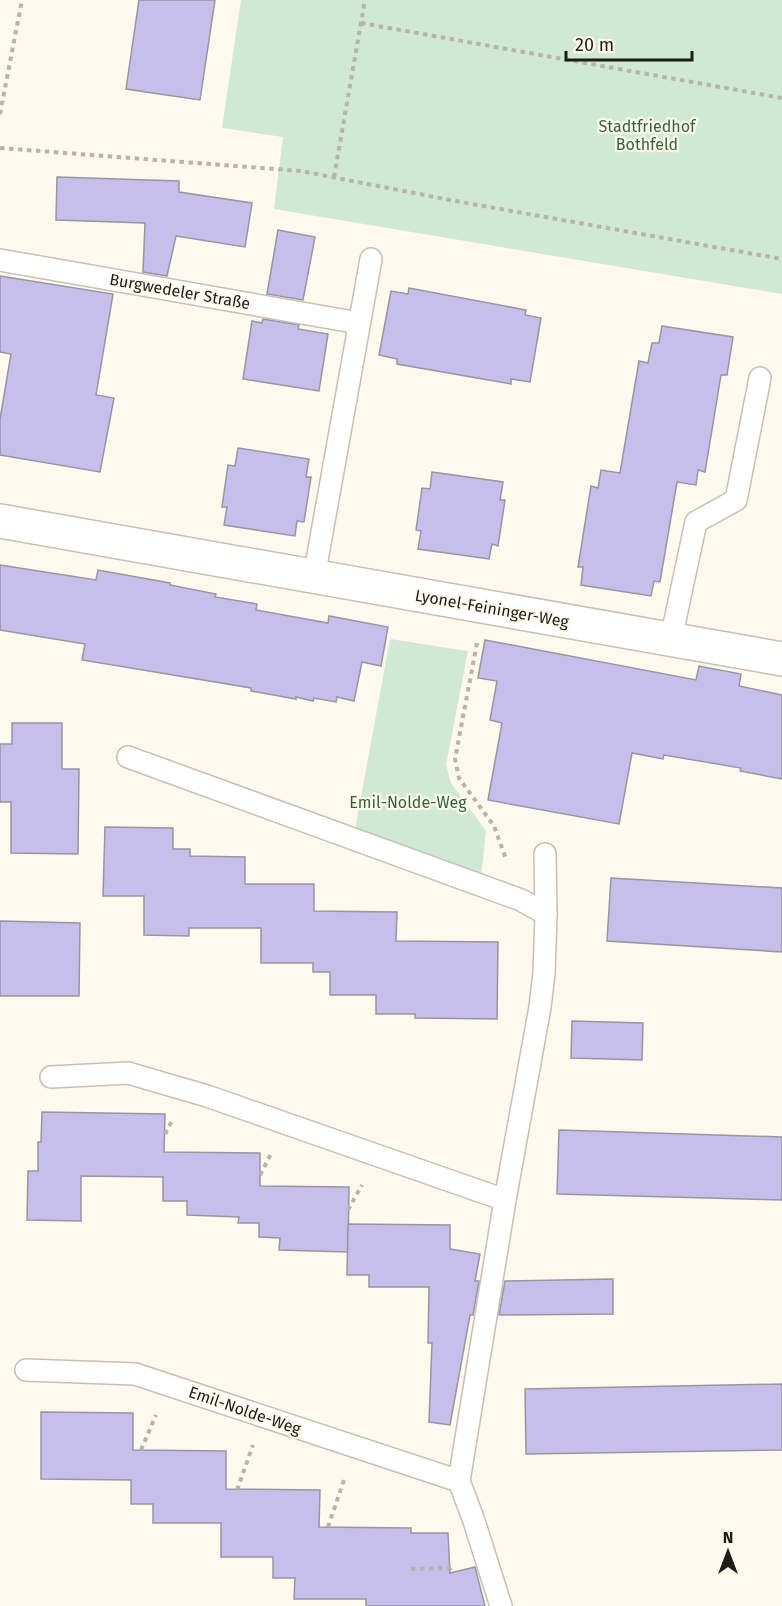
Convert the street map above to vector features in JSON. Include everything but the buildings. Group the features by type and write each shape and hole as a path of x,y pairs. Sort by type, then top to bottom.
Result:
{"street":[{"name":"Lyonel-Feininger-Weg","path":"0,521 782,659"}],"lane":[{"path":"314,576 371,259"},
{"name":"Burgwedeler Straße","path":"0,260 359,323"},
{"path":"671,639 696,522 736,500 760,378"},
{"path":"128,757 521,900 546,914"},
{"path":"501,1606 459,1481 505,1200 540,1007 544,973 546,914 545,854"},
{"path":"51,1077 128,1073 207,1096 505,1200"},
{"name":"Emil-Nolde-Weg","path":"26,1370 135,1374 459,1481"}],"path":[{"path":"0,114 22,0"},
{"path":"334,177 365,0"},
{"path":"361,24 782,98"},
{"path":"0,148 302,171 782,259"},
{"path":"484,606 455,759 459,778 494,826 521,900"},
{"path":"237,1490 263,1416"},
{"path":"328,1527 355,1447"},
{"path":"411,1569 451,1568 482,1547"}],"green space":[{"name":"Stadtfriedhof Bothfeld","path":"241,0 782,0 782,294 274,209 283,137 222,128"},
{"name":"Emil-Nolde-Weg","path":"390,639 468,651 446,765 451,783 486,831 481,878 354,835"}]}
